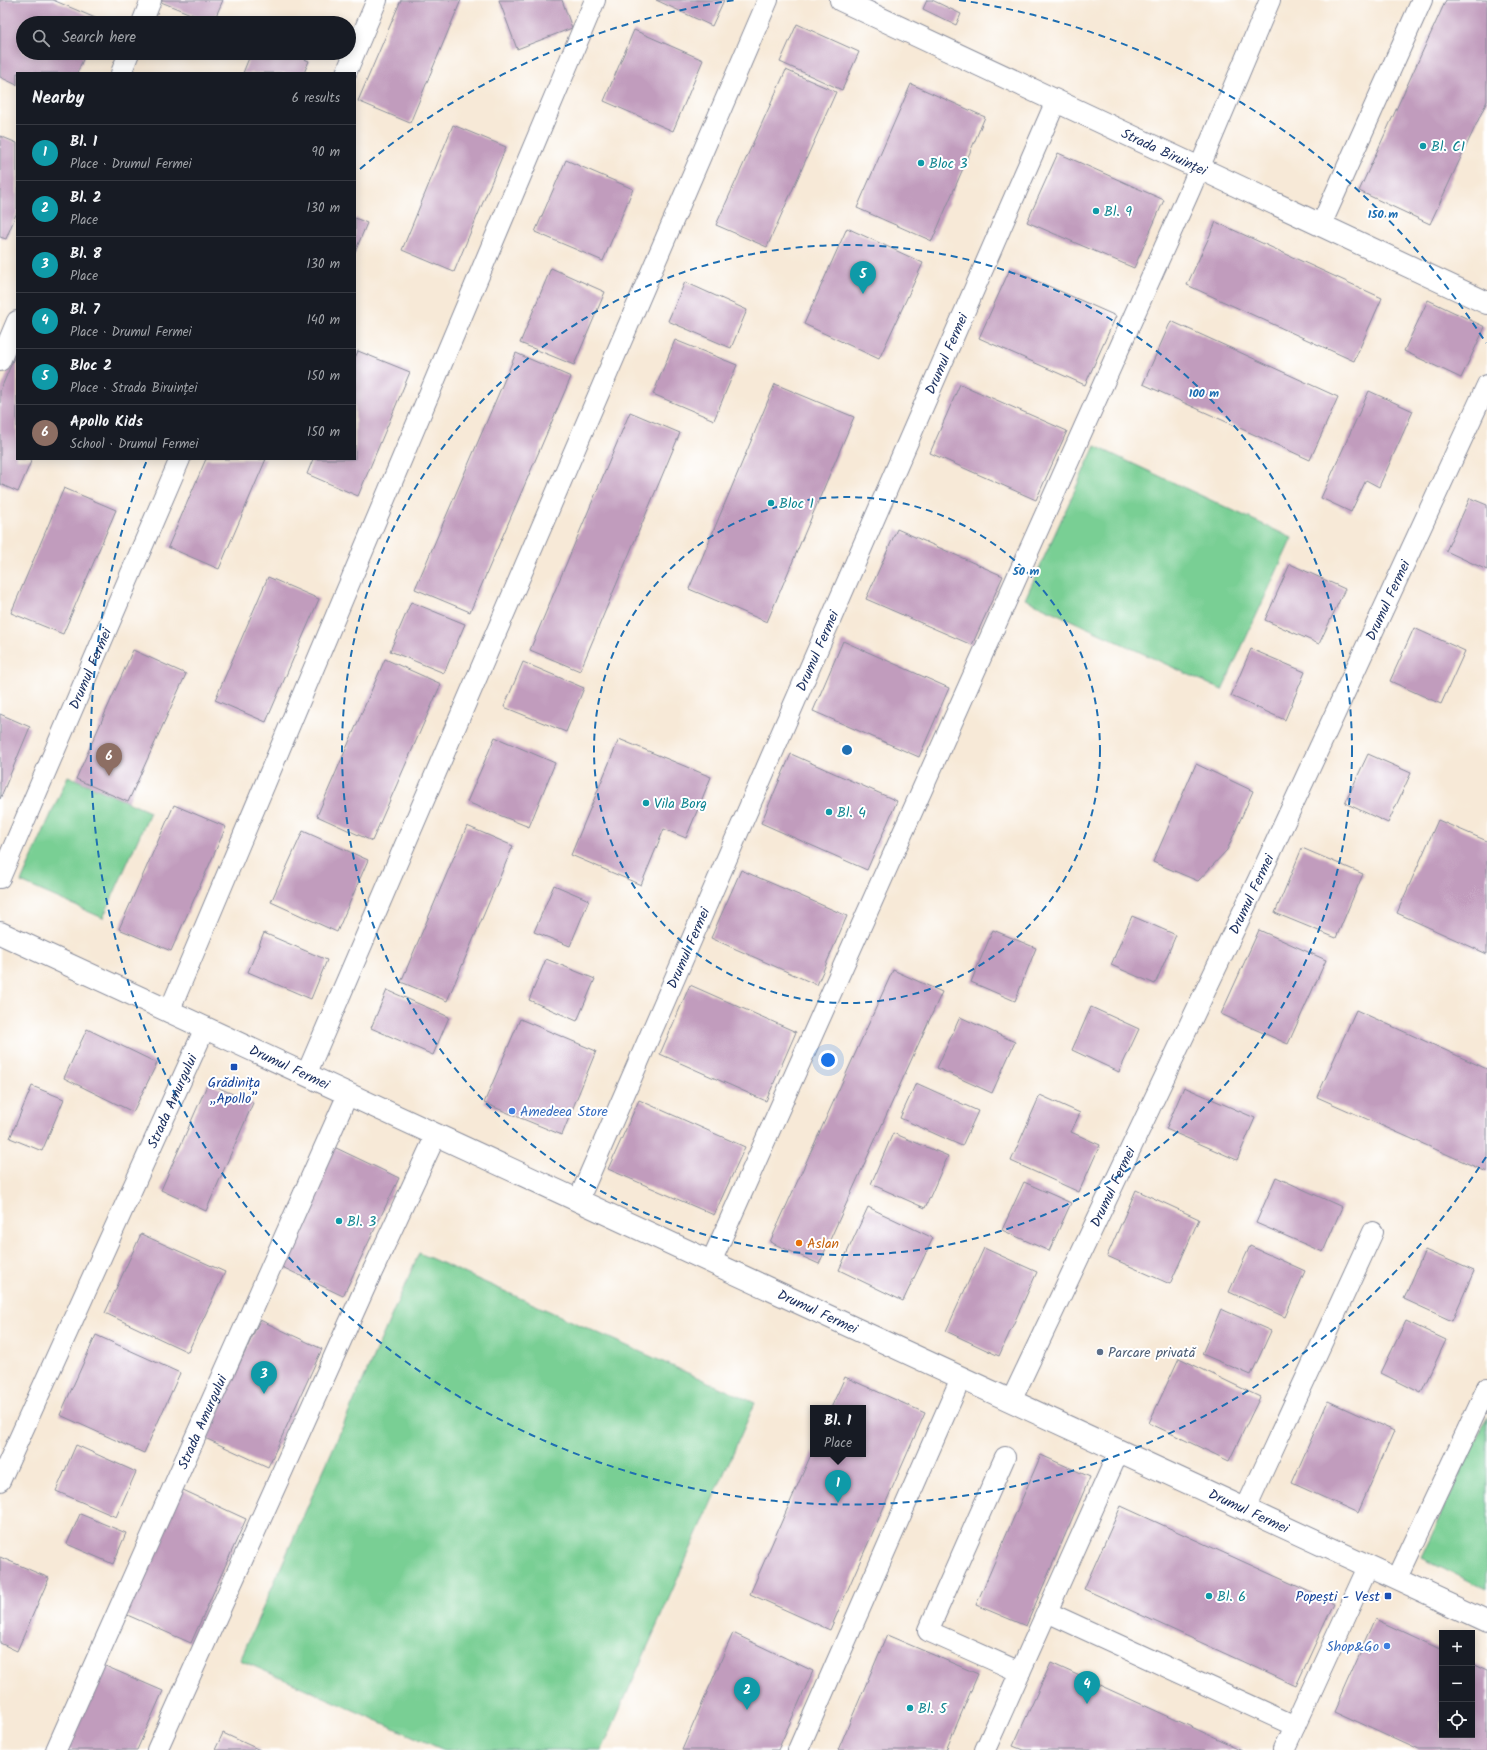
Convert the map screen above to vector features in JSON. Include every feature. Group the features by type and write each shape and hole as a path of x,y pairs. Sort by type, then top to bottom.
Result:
{"street":[{"name":"Strada Biruinței","path":"841,0 1487,303"},
{"name":"Drumul Fermei","path":"0,934 1487,1621"}],"lane":[{"path":"145,16 151,0"},
{"path":"356,49 377,0"},
{"path":"169,1012 596,0"},
{"path":"306,1075 768,0"},
{"path":"711,1262 1199,169 1270,0"},
{"path":"1321,225 1422,0"},
{"path":"121,72 126,60"},
{"path":"346,72 352,60"},
{"name":"Drumul Fermei","path":"578,1201 1056,101"},
{"path":"0,361 16,323"},
{"name":"Drumul Fermei","path":"1011,1401 1266,865 1487,385"},
{"name":"Drumul Fermei","path":"0,878 180,460"},
{"name":"Strada Amurgului","path":"0,1481 205,1028"},
{"name":"Strada Amurgului","path":"56,1750 348,1094"},
{"path":"157,1750 367,1283 436,1135"},
{"path":"1245,1510 1373,1232"},
{"path":"798,1750 961,1378"},
{"path":"1397,1579 1487,1388"},
{"path":"986,1750 1119,1451"},
{"path":"1005,1457 928,1631 1020,1672"},
{"path":"1284,1750 1368,1566"},
{"path":"1047,1612 1295,1726"}],"green space":[{"path":"1095,446 1292,538 1222,690 1025,599"},
{"path":"68,776 150,812 103,918 21,882"},
{"path":"419,1253 755,1403 602,1750 444,1750 240,1660"},
{"path":"1487,1417 1487,1590 1421,1558"}],"building":[{"path":"0,0 53,0 91,16 16,16 16,60 83,60 77,72 16,72 16,85 0,77"},
{"path":"162,0 223,0 216,16 196,16 161,2"},
{"path":"401,0 461,0 410,123 358,101"},
{"path":"499,0 562,0 572,28 517,49"},
{"path":"656,0 724,0 712,26"},
{"path":"927,0 932,0 961,14 956,25 923,9"},
{"name":"Bl. C1","path":"1446,0 1487,0 1487,101 1430,224 1359,191"},
{"path":"797,24 859,52 842,90 780,62"},
{"path":"634,30 703,60 673,131 604,101"},
{"path":"248,60 309,61 304,72 243,72"},
{"path":"786,70 836,92 767,247 716,225"},
{"name":"Bloc 3","path":"911,84 985,117 932,241 857,208"},
{"path":"453,125 506,147 454,272 402,250"},
{"path":"0,136 16,143 16,214 6,239 0,237"},
{"name":"Bl. 9","path":"1058,153 1164,200 1134,268 1027,222"},
{"path":"566,160 633,189 603,261 535,232"},
{"path":"356,218 367,223 356,250"},
{"path":"1216,222 1382,298 1354,361 1187,285"},
{"path":"847,228 923,263 879,359 804,324"},
{"path":"551,268 605,292 574,365 520,343"},
{"path":"1010,269 1116,316 1085,385 979,338"},
{"path":"685,282 747,310 731,348 668,321"},
{"path":"1428,300 1485,327 1461,378 1404,351"},
{"path":"1171,321 1338,397 1310,460 1143,384"},
{"path":"675,340 737,365 714,420 653,394"},
{"path":"358,351 410,372 358,496 307,474 313,460 356,460 356,356"},
{"path":"16,353 16,460 32,460 18,492 0,484 0,391"},
{"path":"516,353 571,377 470,612 415,589"},
{"name":"Bloc 1","path":"775,384 854,417 767,622 689,589"},
{"path":"960,384 1067,431 1036,500 930,453"},
{"path":"1369,391 1413,411 1379,487 1366,480 1351,512 1321,498"},
{"path":"630,412 680,433 580,671 530,650"},
{"path":"206,460 266,460 219,569 168,547"},
{"path":"64,488 116,510 63,634 11,613"},
{"path":"1470,498 1487,505 1487,570 1446,551"},
{"path":"897,529 1003,576 972,645 866,599"},
{"path":"1290,564 1345,589 1319,644 1265,620"},
{"path":"268,577 319,599 266,722 215,700"},
{"path":"411,602 465,624 444,673 390,651"},
{"path":"1414,628 1465,651 1441,704 1390,681"},
{"path":"843,641 949,688 919,757 813,711"},
{"path":"1251,649 1305,672 1285,720 1231,696"},
{"path":"133,650 186,674 128,802 76,779"},
{"path":"385,659 441,684 372,841 317,816"},
{"path":"523,662 584,688 566,732 504,707"},
{"path":"0,714 30,727 0,799"},
{"path":"495,737 555,763 529,827 467,802"},
{"name":"Vila Borg","path":"619,739 711,777 686,838 664,829 641,885 571,855"},
{"name":"Bl. 4","path":"791,754 897,801 867,870 761,823"},
{"path":"1368,754 1411,773 1388,823 1345,803"},
{"path":"1196,764 1253,791 1227,850 1198,881 1153,862"},
{"path":"174,805 226,827 171,951 119,929"},
{"path":"1438,820 1487,841 1487,954 1397,913"},
{"path":"467,826 513,846 447,1001 401,982"},
{"path":"303,831 368,860 337,932 271,902"},
{"path":"1302,848 1363,874 1336,938 1275,913"},
{"path":"741,870 847,916 817,985 711,938"},
{"path":"554,885 589,900 570,946 534,932"},
{"path":"1132,916 1176,935 1155,984 1111,965"},
{"path":"993,930 1036,948 1015,1001 971,982"},
{"path":"1259,930 1326,960 1288,1044 1221,1014"},
{"path":"264,933 327,960 311,999 248,972"},
{"path":"546,959 595,979 577,1021 529,1000"},
{"path":"893,970 942,992 819,1264 770,1242"},
{"path":"690,985 796,1032 766,1101 660,1054"},
{"path":"387,990 449,1017 433,1055 371,1028"},
{"path":"1091,1007 1139,1029 1119,1072 1072,1050"},
{"path":"1356,1010 1487,1069 1487,1172 1317,1097"},
{"path":"960,1017 1015,1042 992,1093 937,1068"},
{"path":"520,1019 596,1051 562,1135 484,1103"},
{"path":"87,1029 157,1063 133,1112 64,1078"},
{"path":"208,1083 253,1103 206,1211 161,1190"},
{"path":"916,1083 978,1111 962,1146 900,1118"},
{"path":"32,1086 64,1099 42,1151 10,1138"},
{"path":"1184,1087 1255,1118 1237,1160 1166,1129"},
{"path":"1040,1095 1080,1113 1071,1132 1100,1145 1079,1192 1011,1161"},
{"path":"639,1100 745,1147 714,1215 608,1169"},
{"path":"893,1133 948,1156 925,1208 871,1184"},
{"name":"Bl. 3","path":"334,1147 399,1178 343,1296 278,1265"},
{"path":"1276,1177 1342,1207 1323,1252 1256,1223"},
{"path":"1024,1182 1071,1203 1049,1251 1002,1230"},
{"path":"1136,1190 1199,1219 1170,1284 1107,1256"},
{"path":"868,1207 933,1238 903,1301 839,1270"},
{"path":"141,1234 225,1272 188,1352 105,1313"},
{"path":"1250,1246 1305,1271 1285,1317 1229,1292"},
{"path":"984,1248 1037,1272 999,1356 946,1331"},
{"path":"1425,1250 1474,1271 1452,1321 1404,1299"},
{"path":"1221,1309 1271,1331 1251,1375 1202,1354"},
{"path":"260,1320 322,1349 268,1467 205,1438"},
{"path":"1406,1321 1446,1340 1421,1393 1381,1373"},
{"path":"96,1335 180,1373 144,1453 60,1415"},
{"path":"1179,1358 1260,1397 1229,1461 1149,1423"},
{"path":"845,1377 925,1413 830,1630 750,1594 810,1457 866,1457 866,1405 832,1405"},
{"path":"1328,1401 1394,1431 1358,1513 1292,1483"},
{"path":"76,1445 136,1472 116,1517 56,1491"},
{"path":"1041,1455 1090,1477 1026,1626 976,1605"},
{"path":"181,1489 246,1519 191,1643 125,1614"},
{"name":"Bl. 6","path":"1121,1506 1334,1603 1296,1686 1084,1589"},
{"path":"80,1514 126,1533 113,1564 67,1544"},
{"path":"0,1557 49,1578 17,1651 0,1643"},
{"path":"1375,1619 1439,1649 1439,1738 1475,1738 1475,1664 1487,1670 1487,1750 1419,1750 1334,1711"},
{"path":"733,1633 813,1671 778,1750 682,1750"},
{"name":"Bl. 5","path":"887,1635 978,1674 946,1750 838,1750"},
{"path":"1051,1663 1242,1750 1023,1750 1013,1746"},
{"path":"103,1665 163,1691 137,1750 65,1750"},
{"path":"223,1733 260,1750 215,1750"}],"place":[{"name":"Bl. C1","path":"1423,146"},
{"name":"Bloc 3","path":"921,163"},
{"name":"Bl. 9","path":"1096,211"},
{"name":"Bloc 2","path":"863,294"},
{"name":"Bloc 1","path":"771,503"},
{"name":"Apollo Kids","path":"109,776"},
{"name":"Vila Borg","path":"646,803"},
{"name":"Bl. 4","path":"829,812"},
{"name":"Grădinița „Apollo”","path":"234,1067"},
{"name":"Amedeea Store","path":"512,1111"},
{"name":"Bl. 3","path":"339,1221"},
{"name":"Aslan","path":"799,1243"},
{"name":"Parcare privată","path":"1100,1352"},
{"name":"Bl. 8","path":"264,1394"},
{"name":"Bl. 1","path":"838,1503"},
{"name":"Bl. 6","path":"1209,1596"},
{"name":"Popești - Vest","path":"1388,1596"},
{"name":"Shop&Go","path":"1387,1646"},
{"name":"Bl. 7","path":"1087,1704"},
{"name":"Bl. 5","path":"910,1708"},
{"name":"Bl. 2","path":"747,1710"}]}
